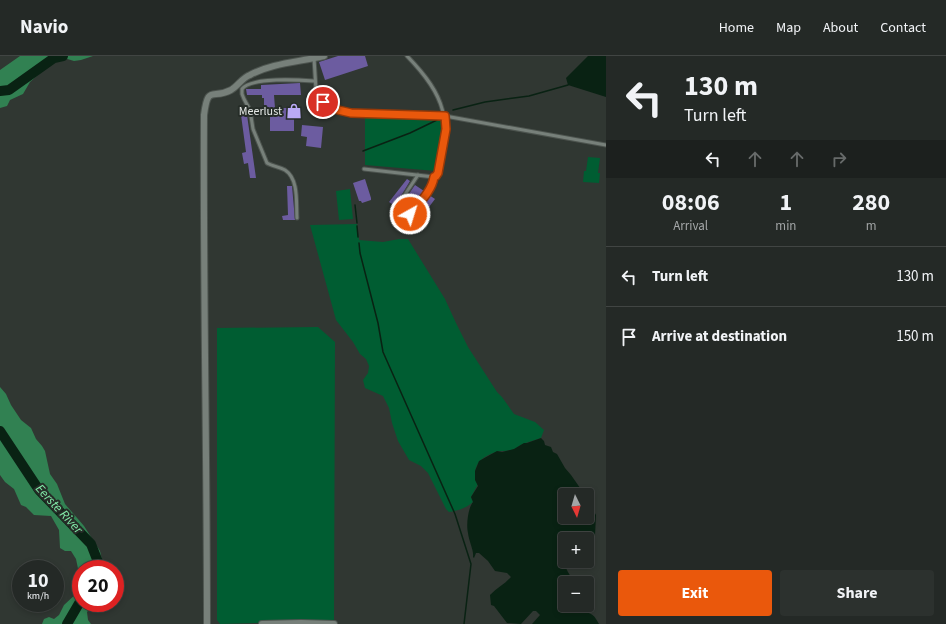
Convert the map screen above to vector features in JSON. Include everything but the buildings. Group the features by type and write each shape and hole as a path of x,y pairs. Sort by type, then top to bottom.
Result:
{"street":[{"path":"207,624 206,372 204,290 204,115 206,101 211,95 233,89 247,76 255,72 287,62 324,56"},
{"path":"262,624 334,624"}],"lane":[{"path":"406,56 430,82 436,92 445,116 446,129 438,173 434,177 433,184 427,194 410,214 398,205 418,175"},
{"path":"314,58 314,81 316,90 326,105 334,109 351,113 445,116 606,145"},
{"path":"297,218 295,188 292,178 285,170 267,163 253,129 250,110 242,94 242,89 246,86 270,81 314,81"},
{"path":"364,170 434,177"}],"green space":[{"path":"20,56 93,56 74,61 64,58 51,63 30,82 23,94 10,100 7,106 0,108 0,70"},
{"path":"365,117 441,121 444,124 436,171 365,165"},
{"path":"588,157 600,158 598,173 600,173 599,183 583,182"},
{"path":"350,189 353,219 339,220 336,191"},
{"path":"357,224 359,240 383,242 408,239 445,299 468,347 497,392 514,414 535,422 544,430 541,438 512,450 490,454 481,460 475,473 478,484 471,497 473,502 462,509 449,512 446,509 428,473 421,466 409,460 398,441 389,408 383,396 365,388 363,380 368,373 369,366 366,359 360,354 353,342 336,320 310,225"},
{"path":"318,327 335,342 334,621 220,624 217,620 217,328"},
{"path":"0,387 6,394 21,420 31,428 36,439 45,451 50,474 57,484 65,504 84,526 100,551 102,560 76,560 71,551 65,551 60,548 59,530 51,516 34,515 26,507 21,505 14,489 5,482 0,475"},
{"path":"72,598 72,612 87,612 88,620 91,624 42,624 44,619 49,617 54,619 60,612 64,612 64,605"}],"shaded area":[{"path":"588,56 606,56 606,97 568,85 566,78"},
{"path":"541,438 545,445 551,447 553,452 557,454 565,468 580,488 558,488 558,524 594,524 594,510 596,515 595,536 594,532 558,532 558,568 566,568 570,576 558,576 558,612 590,613 599,624 532,624 540,615 536,611 533,611 521,624 507,623 494,606 491,605 490,595 511,577 507,573 495,571 488,561 479,553 476,553 474,558 473,557 467,530 467,521 473,502 471,497 478,486 475,480 475,471 479,461 497,451 502,452 514,449 524,443"}],"waterway":[{"name":"Eerste River","path":"0,91 9,90 54,58 63,56"},
{"path":"453,110 485,102 529,96 568,85"},
{"path":"363,151 410,133 437,120"},
{"path":"355,205 357,223"},
{"path":"357,226 358,237"},
{"path":"359,243 360,253 378,323 383,352 455,514 471,564 464,624"},
{"name":"Eerste River","path":"0,431 39,490 91,544 97,560"},
{"name":"Eerste River","path":"67,624 74,612"}],"place":[{"name":"Meerlust","path":"294,111"}],"route":[{"path":"323,102 334,109 351,113 445,116 446,129 438,173 434,177 433,184 427,194 410,214"}]}
